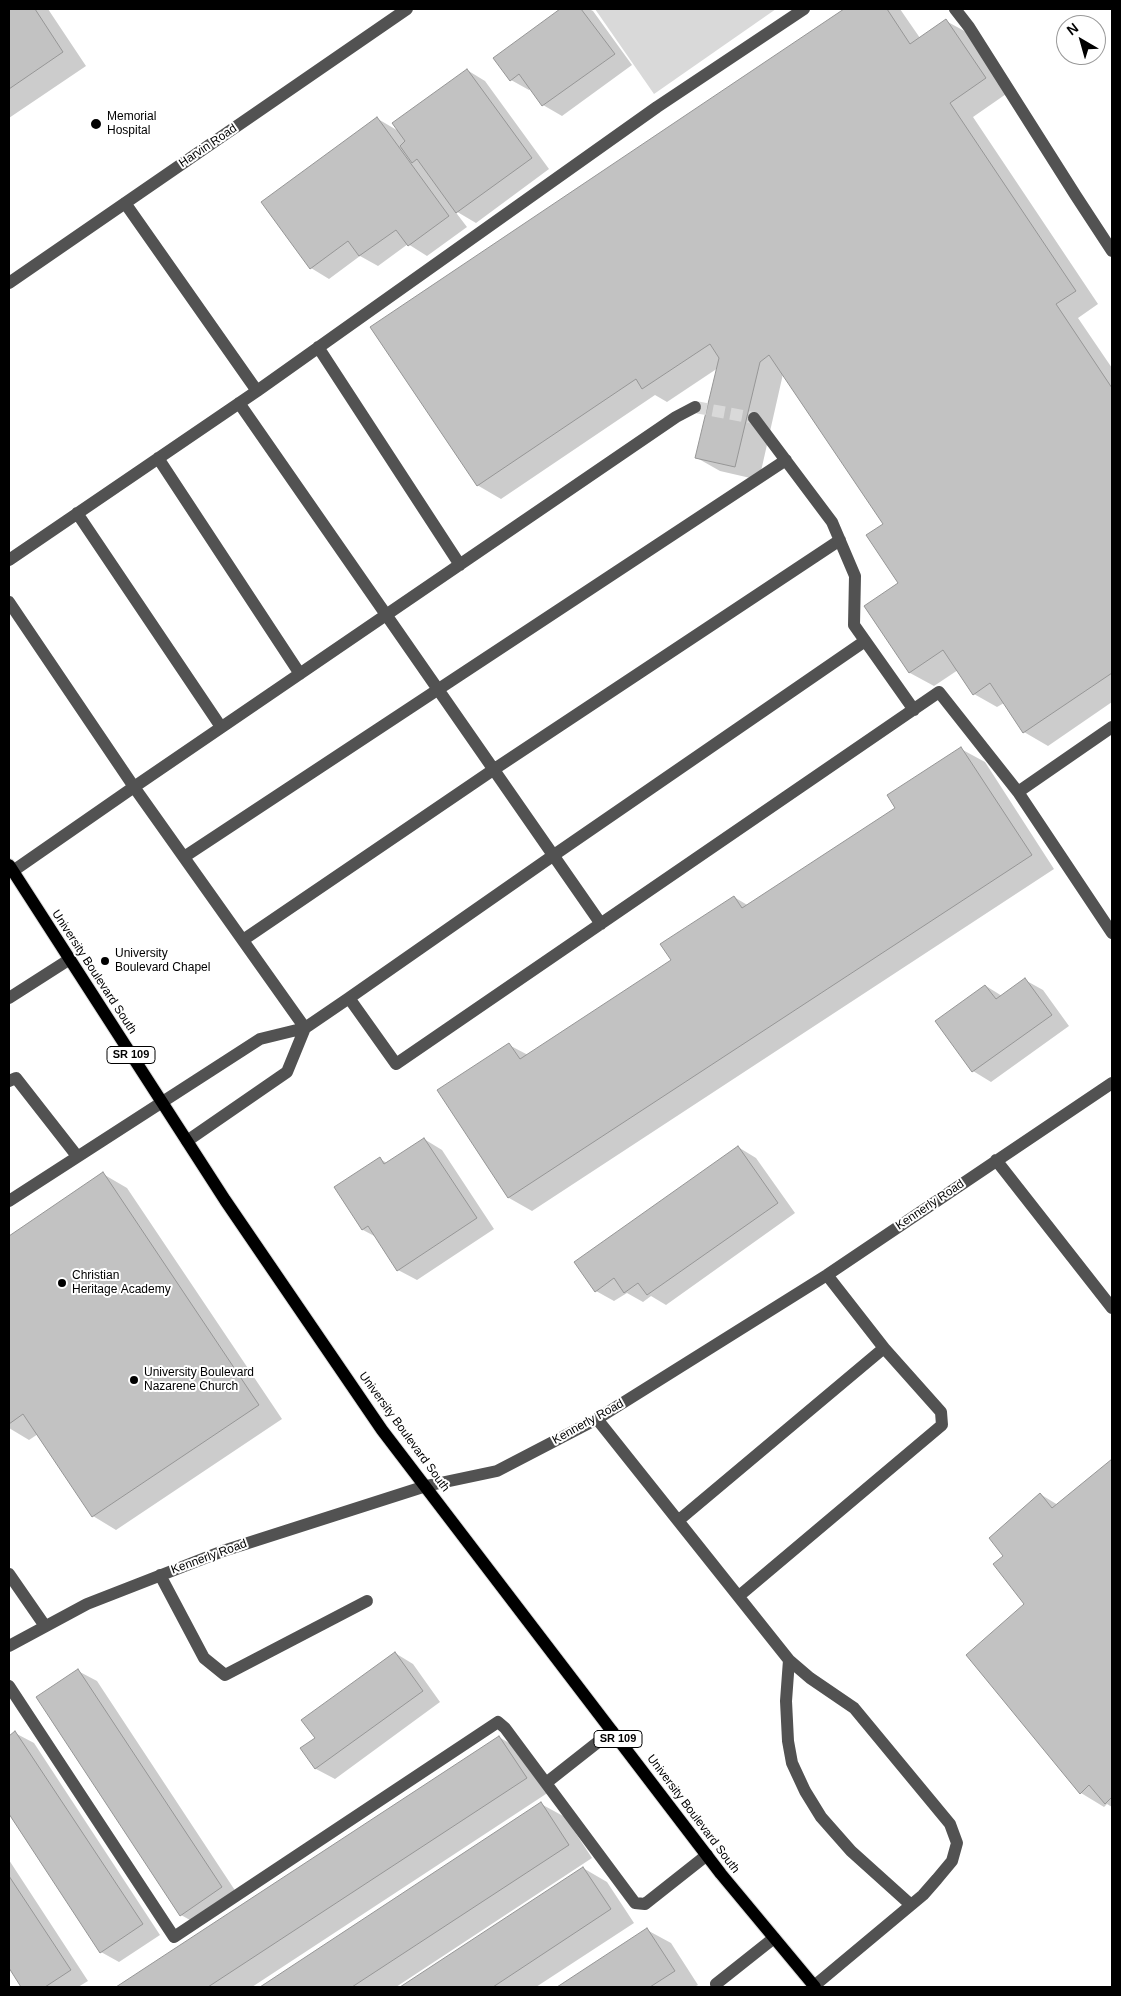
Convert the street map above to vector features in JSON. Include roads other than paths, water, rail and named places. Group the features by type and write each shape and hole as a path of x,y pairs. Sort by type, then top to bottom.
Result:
{"main road":[{"name":"University Boulevard South","path":"11,868 225,1200 382,1430 707,1855 814,1987"}],"street":[{"name":"Harvin Road","path":"9,283 408,9"},
{"path":"9,560 239,403 657,107 804,9"},
{"path":"955,9 969,27 1112,251"},
{"path":"125,204 256,391"},
{"path":"318,347 460,565"},
{"path":"239,403 385,616 601,924"},
{"path":"11,868 221,728 676,417 695,407"},
{"path":"754,418 832,522 855,576 854,625 914,710"},
{"path":"158,458 300,674"},
{"path":"184,857 786,460"},
{"path":"77,513 221,728"},
{"path":"243,940 493,770 840,540"},
{"path":"9,602 134,787 305,1028"},
{"path":"9,1200 260,1039 305,1028 865,641"},
{"path":"349,998 396,1064 939,692 1018,792 1112,933"},
{"path":"1018,792 1112,727"},
{"path":"9,998 70,959"},
{"path":"187,1141 287,1072 305,1028"},
{"path":"9,1081 16,1078 77,1156"},
{"name":"Kennerly Road","path":"9,1646 87,1604 223,1551 426,1486 497,1471 597,1419 827,1275 1112,1083"},
{"path":"996,1160 1112,1308"},
{"path":"738,1596 942,1424 940,1412 884,1348 827,1275"},
{"path":"679,1520 884,1348"},
{"path":"597,1419 789,1660 810,1678 854,1708 950,1824 957,1843 952,1861 923,1895 814,1987"},
{"path":"9,1574 45,1626"},
{"path":"160,1575 204,1658 225,1675 367,1601"},
{"path":"789,1660 786,1701 788,1741 792,1763 805,1791 821,1817 851,1851 911,1905"},
{"path":"9,1686 174,1937 498,1722 505,1728 635,1903 646,1904 707,1855"},
{"path":"546,1783 612,1731"},
{"path":"714,1986 774,1938"}],"tunnel":[{"path":"695,407 754,418"}],"place":[{"name":"Memorial Hospital","path":"96,124"},
{"name":"University Boulevard Chapel","path":"105,961"},
{"name":"Christian Heritage Academy","path":"62,1283"},
{"name":"University Boulevard Nazarene Church","path":"134,1380"}]}
